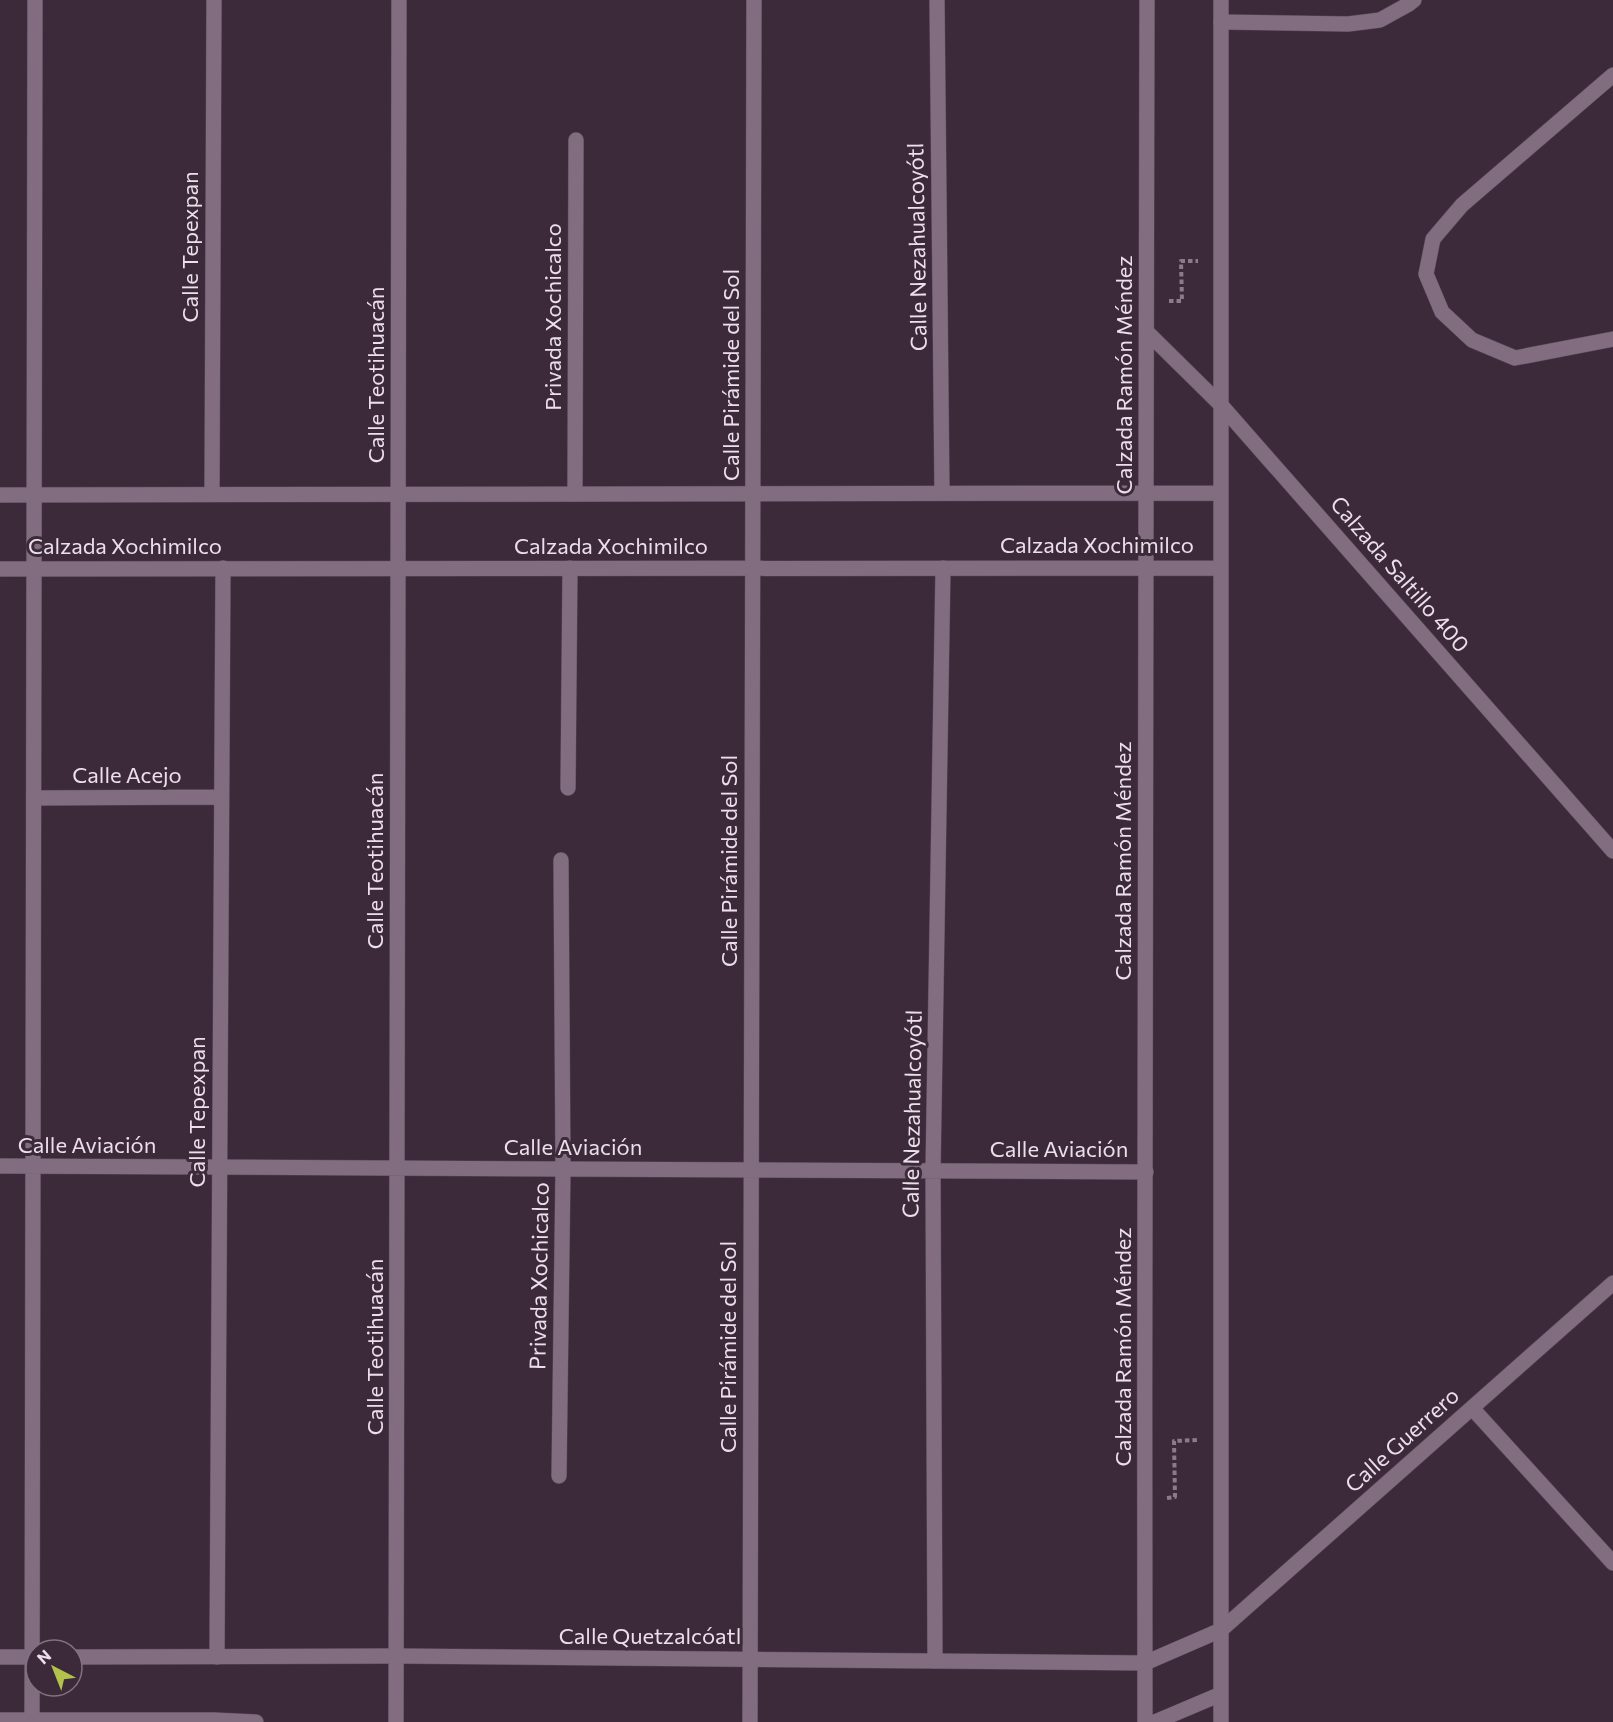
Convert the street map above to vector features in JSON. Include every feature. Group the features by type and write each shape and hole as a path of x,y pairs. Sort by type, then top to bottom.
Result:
{"street":[{"path":"34,1638 35,0"},
{"name":"Calle Tepexpan","path":"212,494 214,0"},
{"name":"Calle Teotihuacán","path":"396,1722 399,0"},
{"name":"Calle Pirámide del Sol","path":"750,1722 754,0"},
{"name":"Calle Nezahualcoyótl","path":"937,0 942,493"},
{"name":"Calzada Ramón Méndez","path":"1146,1722 1147,0"},
{"path":"1221,0 1221,1722"},
{"path":"1221,22 1348,24 1380,20 1414,0"},
{"path":"1613,75 1462,205 1433,239 1426,274 1442,312 1472,340 1515,358 1613,339"},
{"name":"Privada Xochicalco","path":"575,494 576,140"},
{"name":"Calzada Saltillo 400","path":"1147,332 1221,405 1613,851"},
{"path":"0,495 1221,492"},
{"name":"Calle Nezahualcoyótl","path":"935,1661 933,1171 942,567"},
{"name":"Calle Tepexpan","path":"217,1657 223,568"},
{"path":"568,788 570,568"},
{"name":"Calzada Xochimilco","path":"0,569 1221,568"},
{"name":"Calle Acejo","path":"34,798 221,797"},
{"name":"Privada Xochicalco","path":"559,1476 563,1169 561,860"},
{"name":"Calle Aviación","path":"0,1166 1146,1172"},
{"name":"Calle Guerrero","path":"1221,1630 1613,1283"},
{"path":"1472,1408 1613,1563"},
{"name":"Calle Quetzalcóatl","path":"84,1657 397,1656 1145,1663 1221,1630"},
{"path":"0,1658 24,1657"},
{"path":"1155,1722 1221,1694"},
{"path":"32,1721 33,1698"},
{"path":"0,1720 256,1722"}],"path":[{"path":"1147,302 1182,301 1181,261 1221,260"},
{"path":"1146,1500 1174,1497 1174,1441 1221,1438"}]}
